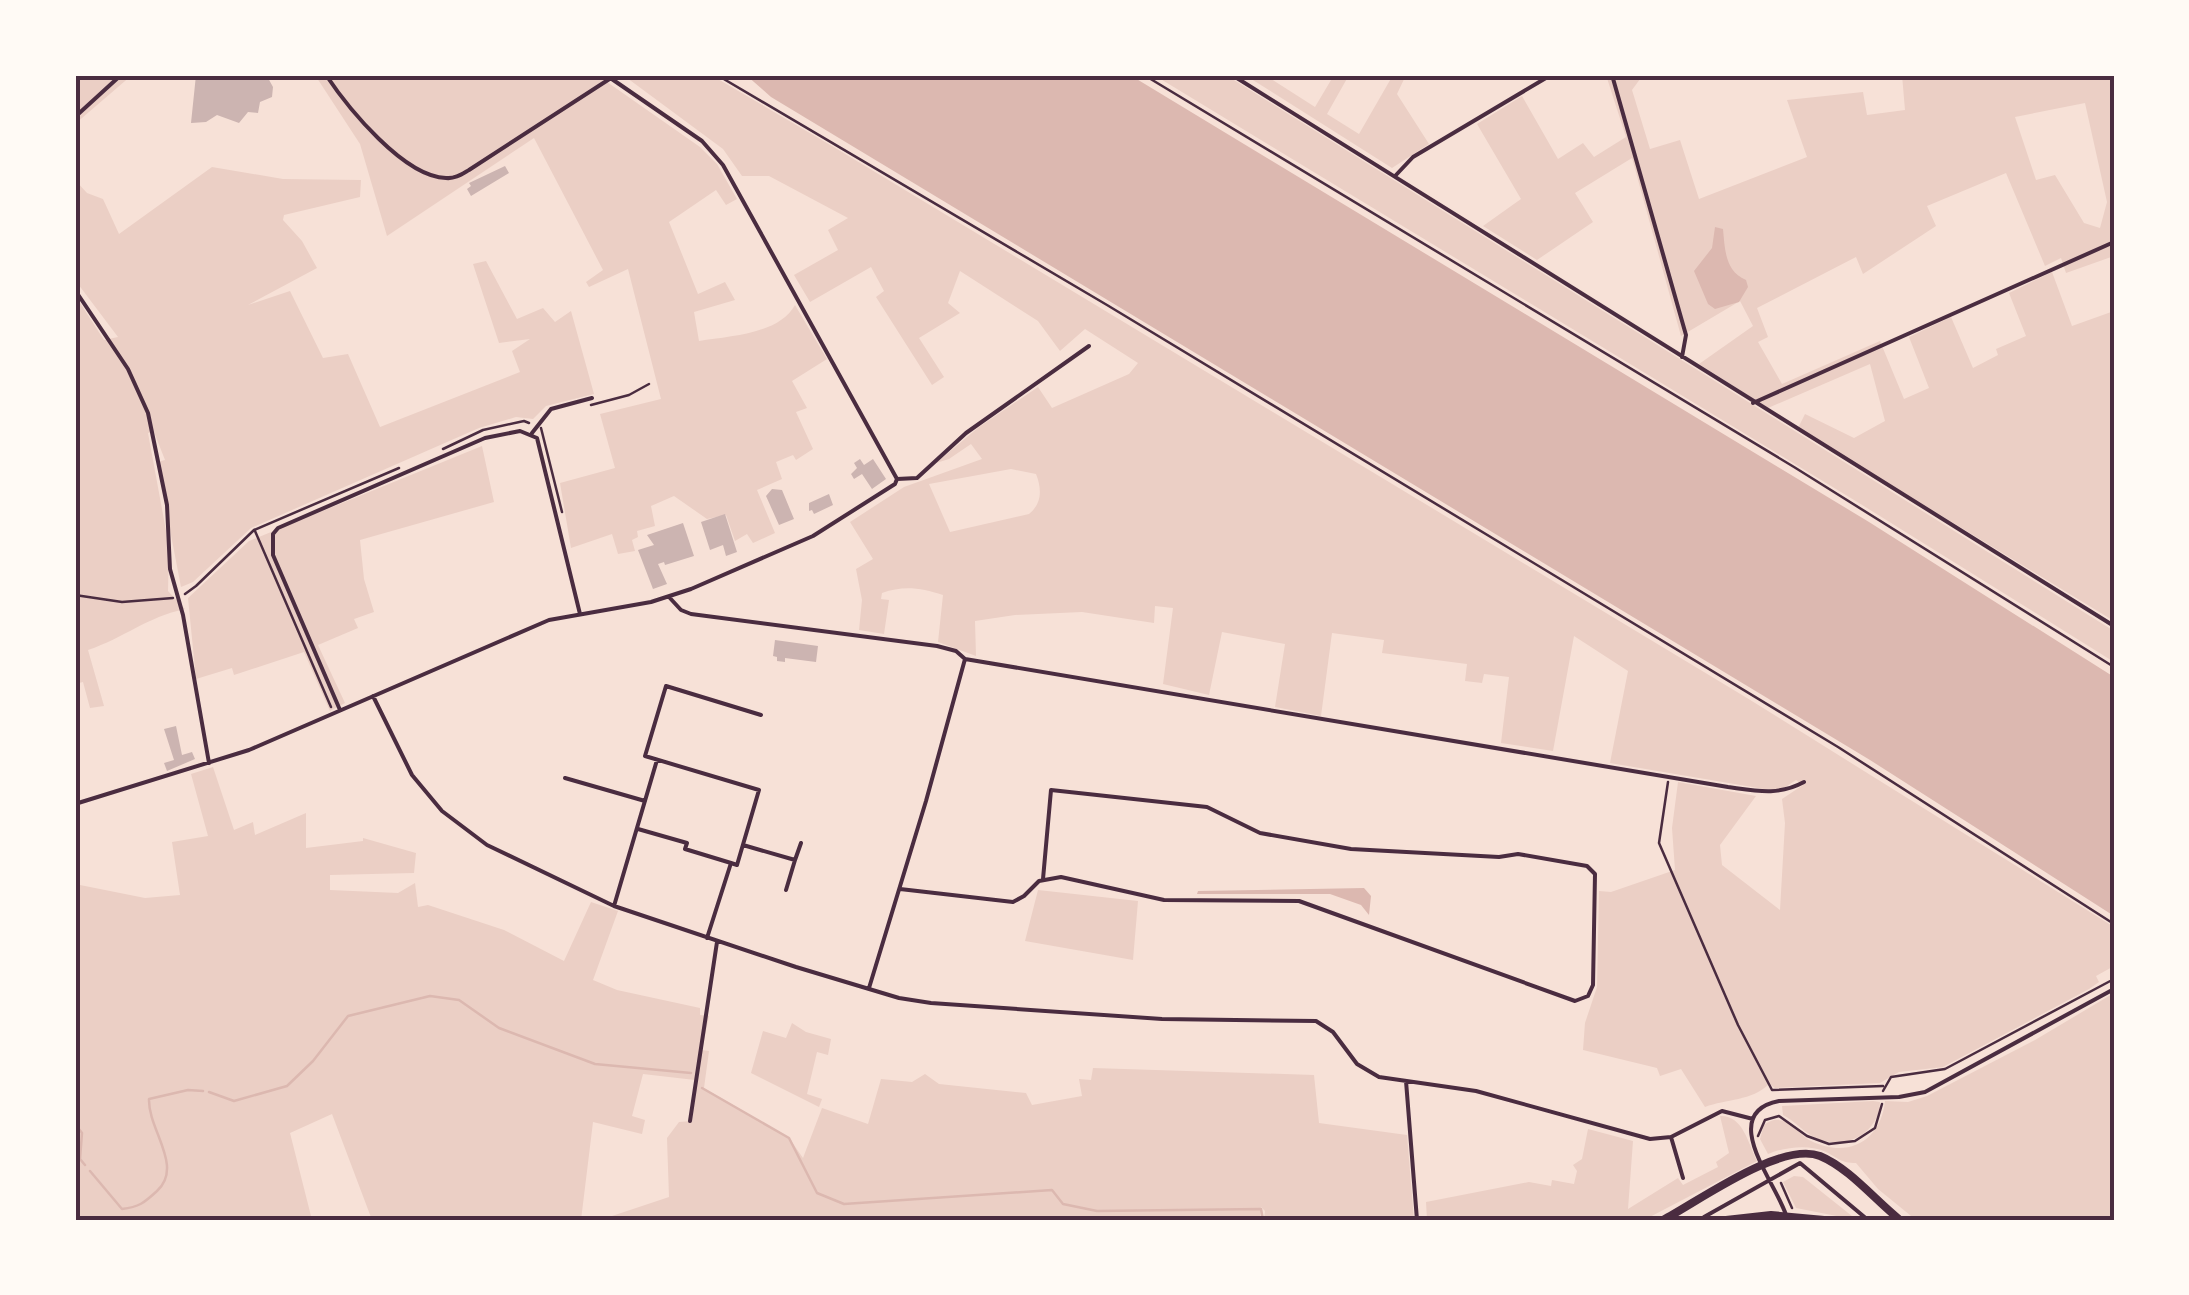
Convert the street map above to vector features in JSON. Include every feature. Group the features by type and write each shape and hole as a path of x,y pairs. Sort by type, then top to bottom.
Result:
{"highway":[{"path":"1663,1220 1778,1158 1806,1153 1824,1158 1841,1170 1900,1220"},
{"path":"1726,1220 1771,1215 1824,1220"}],"street":[{"path":"75,117 121,75"},
{"path":"326,75 369,131 427,172 449,179 469,170 608,77 702,141 722,165 897,479"},
{"path":"1232,75 2114,626"},
{"path":"1395,177 1413,157 1551,75"},
{"path":"1612,75 1686,335 1682,357"},
{"path":"1753,403 2114,242"},
{"path":"75,290 128,369 148,413 167,505 170,569 183,615 209,764"},
{"path":"897,479 910,480 922,475 938,455 966,433 1089,346"},
{"path":"532,434 551,409 592,398"},
{"path":"340,710 273,555 273,534 278,528 472,443 509,432 532,434 541,445 580,614"},
{"path":"75,804 209,764 549,620 669,597 813,536 897,479"},
{"path":"669,597 691,614 938,646 965,658 1772,793 1804,782"},
{"path":"869,988 965,658"},
{"path":"637,828 687,843 685,849 737,865 759,790 645,756 666,686 761,715"},
{"path":"372,696 406,764 442,811 487,845 614,906 716,942 932,1003 1162,1018 1316,1021 1333,1032 1357,1064 1368,1072 1476,1091 1650,1140 1671,1137 1722,1111 1752,1118"},
{"path":"614,906 657,760"},
{"path":"566,778 645,801"},
{"path":"900,889 1012,902 1044,879 1074,879 1164,900 1299,901 1575,1001 1588,996 1594,985 1595,874 1588,866 1518,854 1498,857 1351,849 1260,833 1206,807 1051,790 1044,879"},
{"path":"786,890 801,843"},
{"path":"743,845 795,860"},
{"path":"707,939 731,863"},
{"path":"690,1122 716,942"},
{"path":"1788,1220 1751,1140 1752,1118 1763,1107 1779,1101 1882,1098 1925,1092 2114,989"},
{"path":"1406,1081 1416,1220"},
{"path":"1671,1137 1682,1178"},
{"path":"1704,1217 1806,1160"},
{"path":"1800,1163 1868,1220"}],"lane":[{"path":"718,75 1866,765 2114,924"},
{"path":"1144,75 1794,467 2114,667"}],"path":[{"path":"592,405 629,396 649,384"},
{"path":"547,421 544,429 564,519"},
{"path":"432,454 483,430 524,422 544,429"},
{"path":"333,713 254,530 397,469"},
{"path":"1669,776 1659,844 1738,1025 1772,1090 1883,1086 1897,1076 1946,1069 2114,978"},
{"path":"1759,1140 1762,1124 1779,1116 1822,1143 1854,1142 1875,1128 1882,1114 1883,1086"},
{"path":"1782,1183 1796,1220"}],"shaded area":[{"path":"75,75 132,75 75,124"},
{"path":"315,75 597,75 700,147 717,164 737,199 726,205 716,190 669,222 698,294 725,282 735,300 694,312 699,341 766,328 788,315 795,305 827,359 792,381 807,408 796,412 813,449 796,460 793,455 776,462 782,479 757,490 775,533 753,543 747,534 735,541 726,515 707,519 674,496 651,506 655,526 637,531 638,537 632,540 635,551 618,554 612,534 571,548 560,483 615,468 600,414 661,399 628,269 589,287 586,282 603,270 534,138 387,236 360,144"},
{"path":"623,75 711,75 832,146 1747,698 2114,927 2114,966 2096,976 2099,982 2089,989 1943,1067 1899,1072 1880,1083 1775,1088 1769,1084 1747,1097 1705,1107 1681,1069 1660,1076 1657,1068 1583,1050 1585,1023 1597,987 1599,891 1611,892 1675,870 1672,828 1678,782 1756,796 1720,845 1722,865 1780,910 1785,823 1782,799 1803,785 1796,780 1781,790 1770,790 1610,763 1628,671 1574,636 1553,751 1501,743 1509,677 1484,674 1482,683 1465,681 1467,664 1382,653 1384,640 1332,633 1321,716 1275,707 1285,644 1222,632 1209,695 1163,684 1173,608 1155,606 1154,623 1082,612 975,621 976,656 938,642 943,595 905,588 882,593 881,599 889,600 884,634 859,630 862,600 856,569 873,559 850,522 904,487 982,459 971,444 936,463 979,427 1038,387 1052,408 1129,374 1138,363 1085,329 1060,351 1038,321 960,271 948,303 960,313 919,338 944,377 932,385 876,297 884,291 871,267 810,302 794,275 838,250 828,230 848,218 769,176 742,176 723,149","holes":["1011,469 1036,474 1040,496 1029,514 950,532 929,484"]},
{"path":"746,75 1130,75 1869,522 2114,677 2114,916 1870,760 771,97"},
{"path":"1154,75 1226,75 2114,631 2114,662 1859,503"},
{"path":"1245,75 1265,75 1315,107 1334,75 1349,75 1327,114 1359,134 1393,75 1406,75 1397,94 1429,144 1392,168"},
{"path":"1606,75 1643,75 1632,90 1650,149 1680,140 1699,199 1807,157 1787,100 1863,92 1867,115 1905,110 1902,75 2114,75 2114,256 2066,273 2061,258 2045,266 2006,173 1927,206 1936,226 1863,274 1856,257 1757,308 1768,337 1758,342 1782,384 1880,341 1904,399 1929,388 1909,337 1951,317 1973,368 1998,355 1996,349 2026,336 2009,293 2052,272 2072,326 2114,311 2114,621 1798,428 1805,414 1854,438 1885,421 1870,364 1768,408 1699,364 1753,326 1740,301 1681,336 1632,158 1575,193 1593,222 1537,260 1483,226 1521,199 1477,124 1522,96 1558,159 1583,143 1594,157 1626,137","holes":["2085,103 2107,202 2100,228 2084,223 2055,175 2036,180 2015,117"]},
{"path":"212,167 283,179 361,180 360,197 284,215 283,220 302,241 317,268 248,305 290,291 323,358 348,354 380,427 520,372 512,351 530,339 499,343 473,264 486,261 517,319 543,308 555,322 571,311 594,394 546,406 533,419 516,417 479,428 251,528 193,582 181,587 157,462 165,460 154,432 148,433 169,547 168,591 185,609 88,650 104,706 90,708 83,682 75,684 75,295 104,340 118,337 75,280 75,180 87,193 103,199 119,234"},
{"path":"1715,227 1723,229 1730,265 1748,287 1739,302 1715,309 1708,304 1694,271 1712,248"},
{"path":"482,446 494,502 360,540 364,579 374,612 354,619 358,628 318,645 345,703 330,711 304,652 234,675 232,668 196,679 188,598 249,541"},
{"path":"213,767 234,830 253,822 255,835 306,813 306,848 363,838 416,853 414,873 330,875 330,890 398,893 415,883 418,907 428,905 504,930 564,961 591,902 618,911 593,980 617,990 700,1008 700,1015 709,1016 702,1050 709,1051 704,1088 789,1138 803,1158 822,1108 868,1124 881,1079 912,1082 925,1074 939,1084 1026,1093 1032,1105 1082,1096 1079,1079 1091,1080 1093,1068 1314,1075 1319,1123 1407,1135 1414,1220 1264,1220 1261,1207 1260,1220 600,1220 669,1197 667,1138 679,1122 692,1121 695,1080 643,1074 632,1116 645,1120 642,1134 593,1122 581,1220 372,1220 332,1114 290,1133 312,1220 75,1220 75,884 145,898 180,895 172,842 208,836 191,774"},
{"path":"1364,888 1371,896 1369,915 1361,905 1330,894 1197,894 1198,891"},
{"path":"1038,890 1138,901 1133,960 1025,941"},
{"path":"2114,993 2114,1220 1916,1220 1878,1189 1856,1163 1805,1147 1768,1154 1760,1139 1764,1125 1777,1120 1825,1146 1850,1147 1860,1143 1877,1127 1885,1101 1908,1102 1927,1096 2035,1040"},
{"path":"792,1023 806,1032 831,1039 828,1055 817,1052 807,1094 822,1099 819,1107 751,1073 763,1031 786,1038"},
{"path":"1880,1102 1874,1123 1858,1137 1838,1142 1811,1136 1783,1115 1782,1106"},
{"path":"1720,1116 1739,1125 1757,1161 1644,1220 1427,1220 1426,1202 1529,1182 1551,1186 1552,1180 1574,1184 1577,1171 1573,1165 1582,1159 1588,1129 1633,1141 1628,1209 1678,1178 1683,1185 1718,1167 1716,1162 1729,1153"},
{"path":"1794,1176 1803,1177 1857,1220 1796,1208 1783,1182"}],"building":[{"path":"196,75 268,78 273,87 272,97 260,102 258,113 248,112 239,123 217,115 206,122 191,123"},
{"path":"505,166 509,173 471,196 469,183"},
{"path":"860,459 864,465 873,459 886,479 872,489 862,474 854,479 854,463"},
{"path":"772,489 782,490 794,519 779,525 766,496"},
{"path":"829,494 833,505 814,514 809,511 809,503"},
{"path":"725,514 737,552 726,556 723,545 710,550 701,522"},
{"path":"683,523 694,556 658,564 667,584 653,589 638,550 654,545 647,535"},
{"path":"775,640 818,646 816,662 785,658 785,662 777,661 773,656"},
{"path":"176,726 182,755 192,752 195,759 167,771 164,763 174,760 164,729"}],"waterway":[{"path":"209,1092 234,1101 287,1086 313,1061 348,1016 430,996 459,1000 499,1028 595,1064 691,1073"},
{"path":"702,1088 789,1138 817,1193 844,1204 1052,1190 1063,1204 1097,1211 1261,1209 1263,1220"},
{"path":"90,1171 122,1209 145,1201 157,1191 167,1170 149,1099 188,1090 203,1091"},
{"path":"75,1124 82,1133 80,1159 85,1165"}]}
